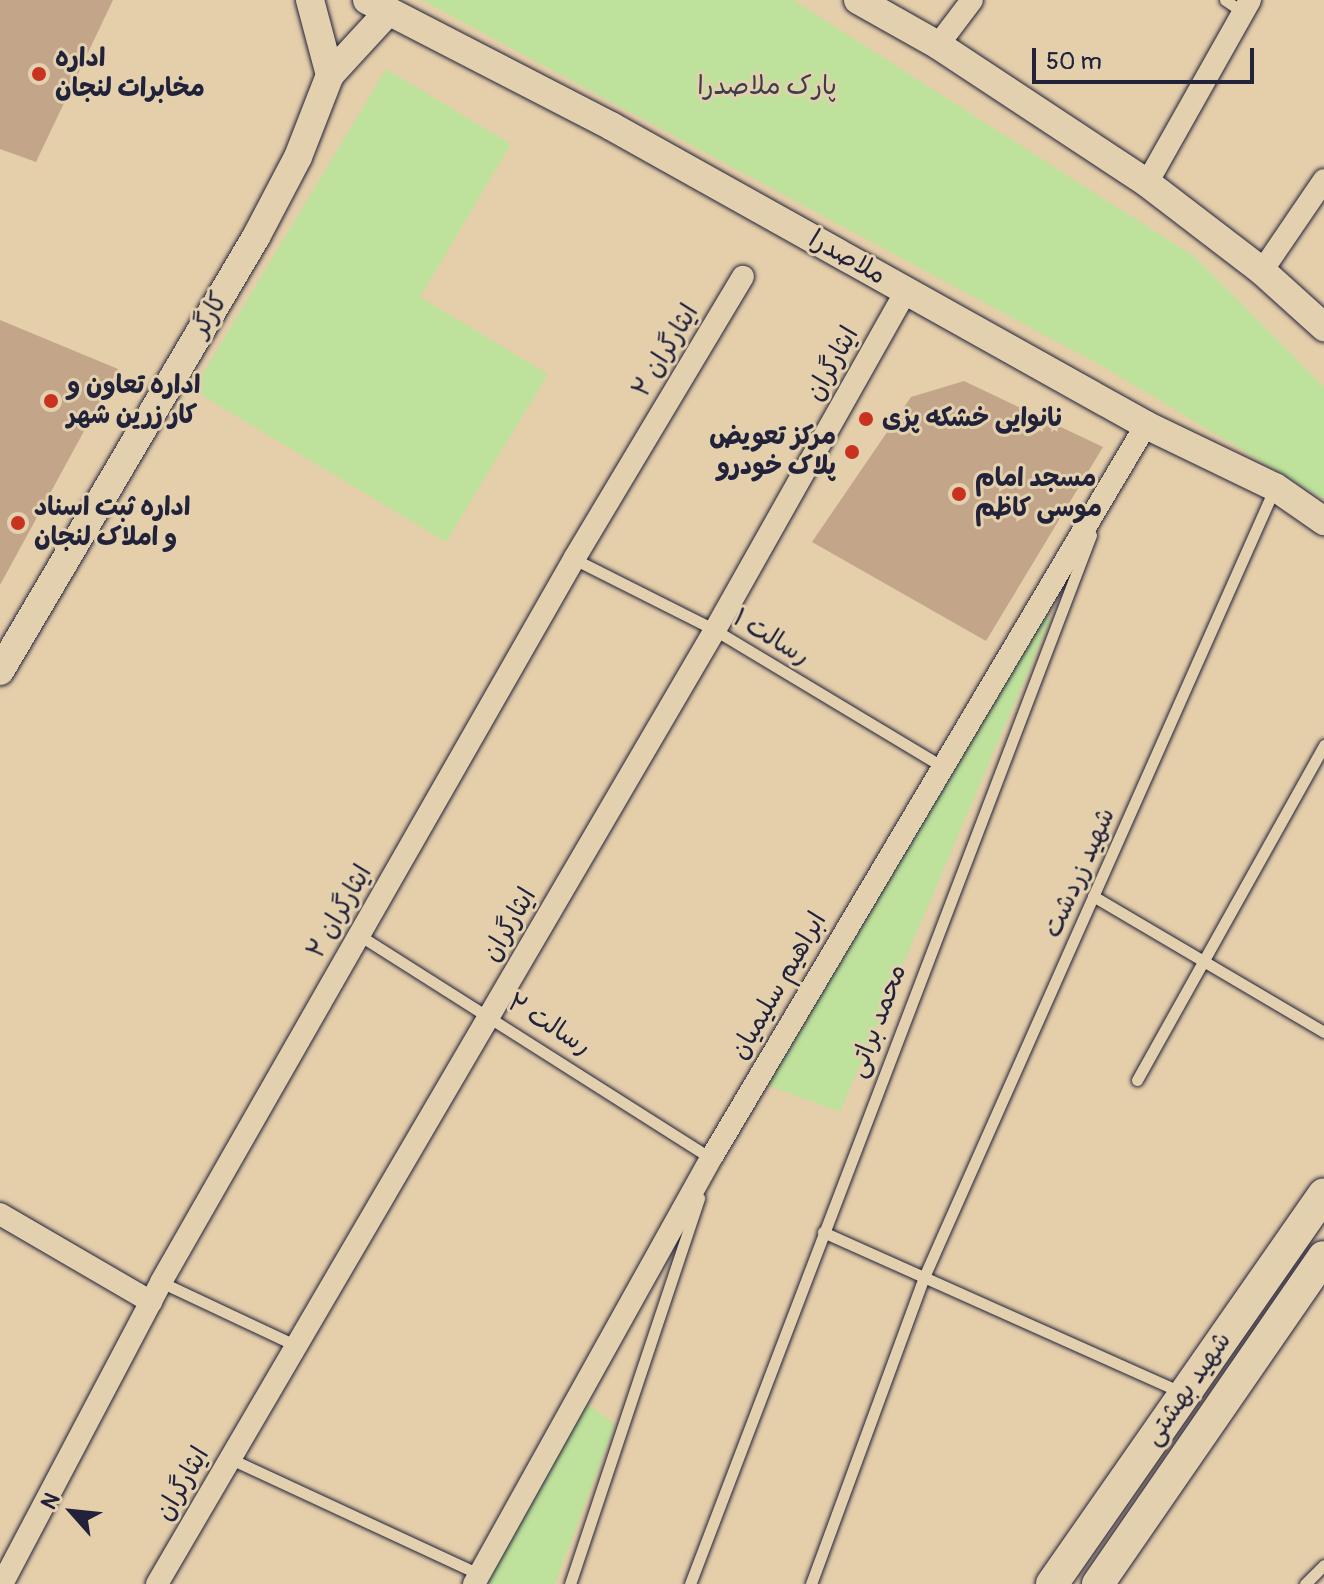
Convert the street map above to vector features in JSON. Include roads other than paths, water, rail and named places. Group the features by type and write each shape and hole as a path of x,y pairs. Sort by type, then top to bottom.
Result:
{"main road":[{"name":"شهید بهشتی","path":"1052,1584 1324,1194"},
{"name":"شهید بهشتی","path":"1098,1584 1324,1257"},
{"path":"1185,1394 1212,1421"}],"street":[{"path":"310,0 330,75"},
{"path":"858,0 938,45 1147,183 1262,271 1324,327"},
{"path":"938,45 972,0"},
{"path":"1147,183 1240,4"},
{"name":"کارگر","path":"0,671 256,237 298,157 330,75 378,6"},
{"name":"ملاصدرا","path":"378,6 611,126 1146,425 1275,487 1324,521"},
{"path":"1262,271 1324,180"},
{"name":"ایثارگران ۲","path":"2,1584 156,1292 574,559 743,277"},
{"name":"ایثارگران","path":"157,1584 715,630 906,291"},
{"name":"ابراهیم سلیمیان","path":"476,1579 713,1155 940,765 1146,425"},
{"path":"0,1214 156,1292"}],"lane":[{"name":"محمد براتی","path":"690,1584 1114,476"},
{"name":"شهید زردشت","path":"811,1584 924,1277 1275,487"},
{"name":"رسالت ۱","path":"574,559 715,630 940,765"},
{"path":"1137,1080 1324,745"},
{"path":"1093,896 1324,1032"},
{"name":"رسالت ۲","path":"359,935 713,1155"},
{"path":"570,1584 713,1155"},
{"path":"823,1232 1185,1394"},
{"path":"156,1292 297,1346"},
{"path":"231,1459 476,1579"},
{"path":"1305,1584 1324,1565"}],"place":[{"name":"اداره مخابرات لنجان","path":"39,74"},
{"name":"اداره تعاون و کار زرین شهر","path":"51,401"},
{"name":"نانوایی خشکه پزی","path":"866,419"},
{"name":"مرکز تعویض پلاک خودرو","path":"852,452"},
{"name":"مسجد امام موسی کاظم","path":"959,494"},
{"name":"اداره ثبت اسناد و املاک لنجان","path":"18,523"}],"park label":[{"name":"پارک ملاصدرا","path":"767,87"}]}
